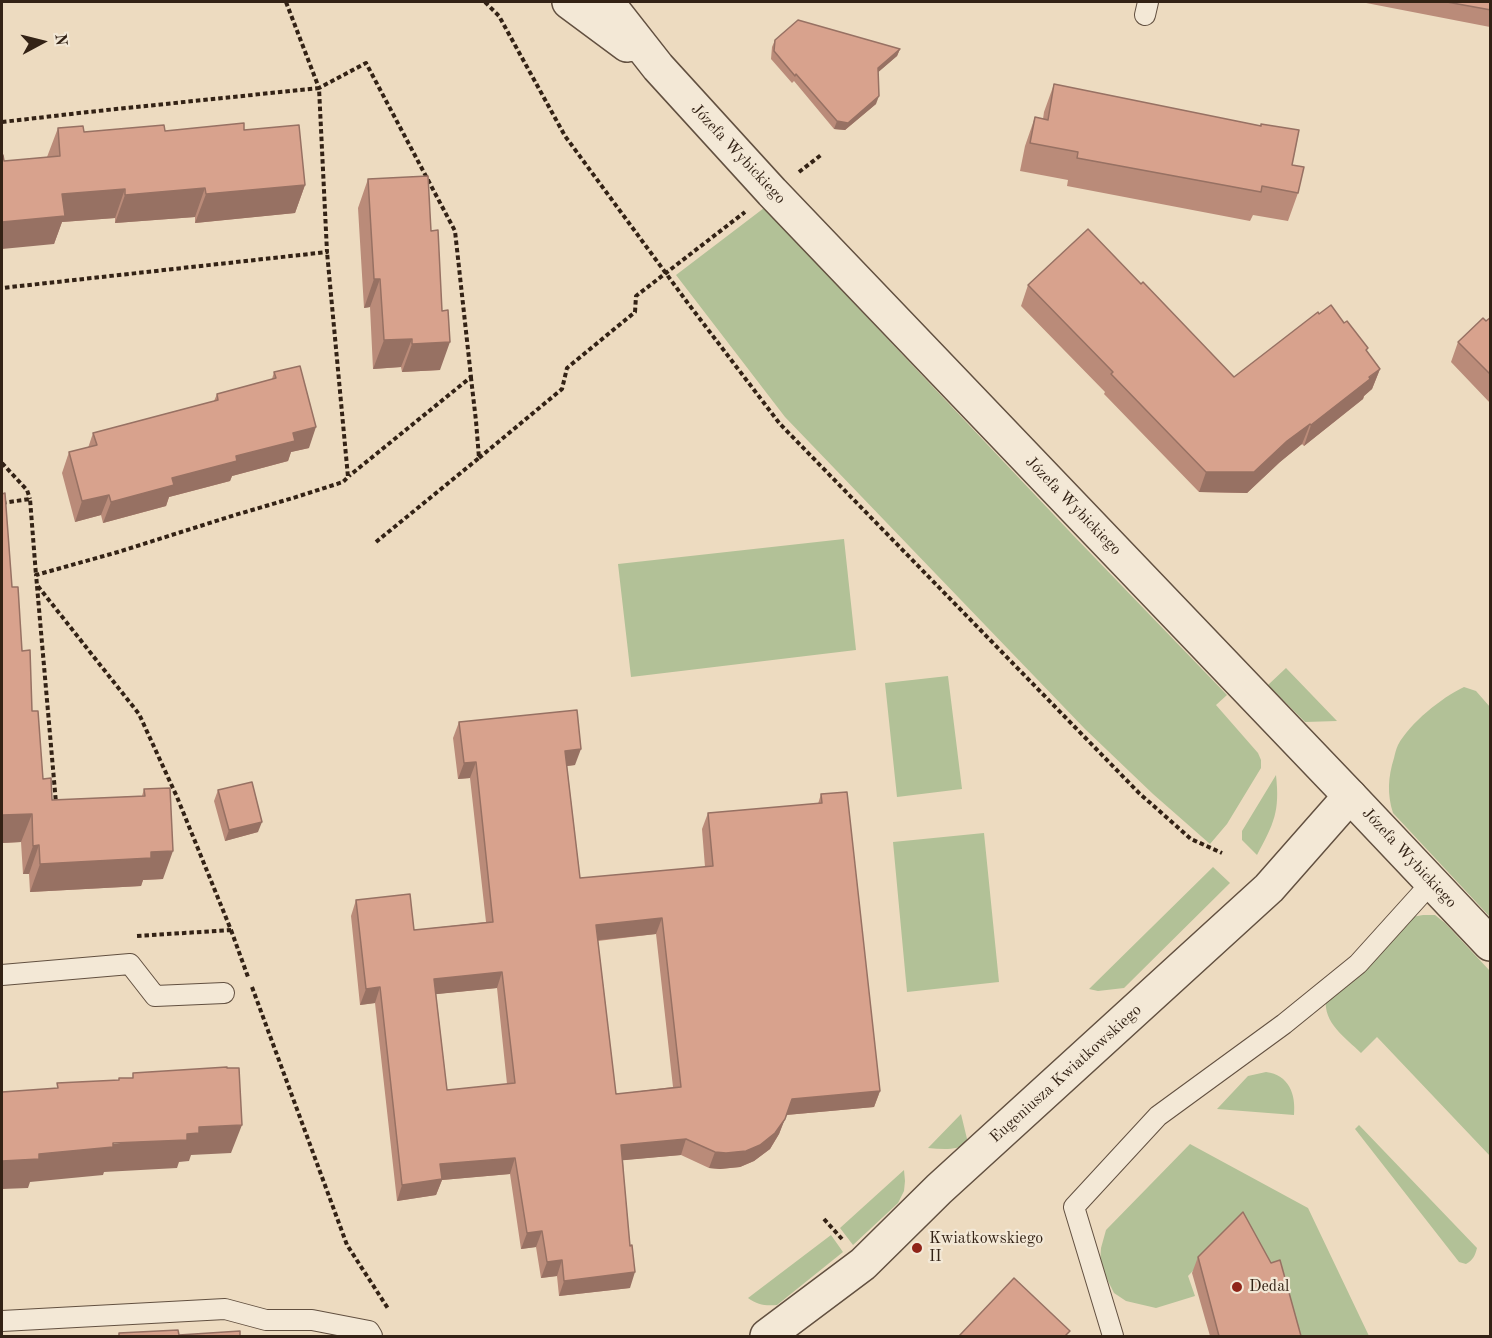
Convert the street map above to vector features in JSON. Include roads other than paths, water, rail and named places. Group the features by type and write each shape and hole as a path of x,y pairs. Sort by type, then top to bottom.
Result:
{"street":[{"name":"Józefa Wybickiego","path":"569,2 658,67"},
{"name":"Józefa Wybickiego","path":"607,2 658,67 772,192 1491,944"},
{"name":"Eugeniusza Kwiatkowskiego","path":"767,1336 863,1264 939,1189 1269,888 1350,796"}],"lane":[{"path":"1113,1336 1074,1208 1158,1116 1284,1024 1358,964 1432,882"},
{"path":"2,975 130,964 155,996 224,993"},
{"path":"2,1321 225,1309 266,1320 312,1320 369,1330 372,1336"}],"place":[{"name":"Kwiatkowskiego II","path":"917,1248"},
{"name":"Dedal","path":"1237,1287"}]}
